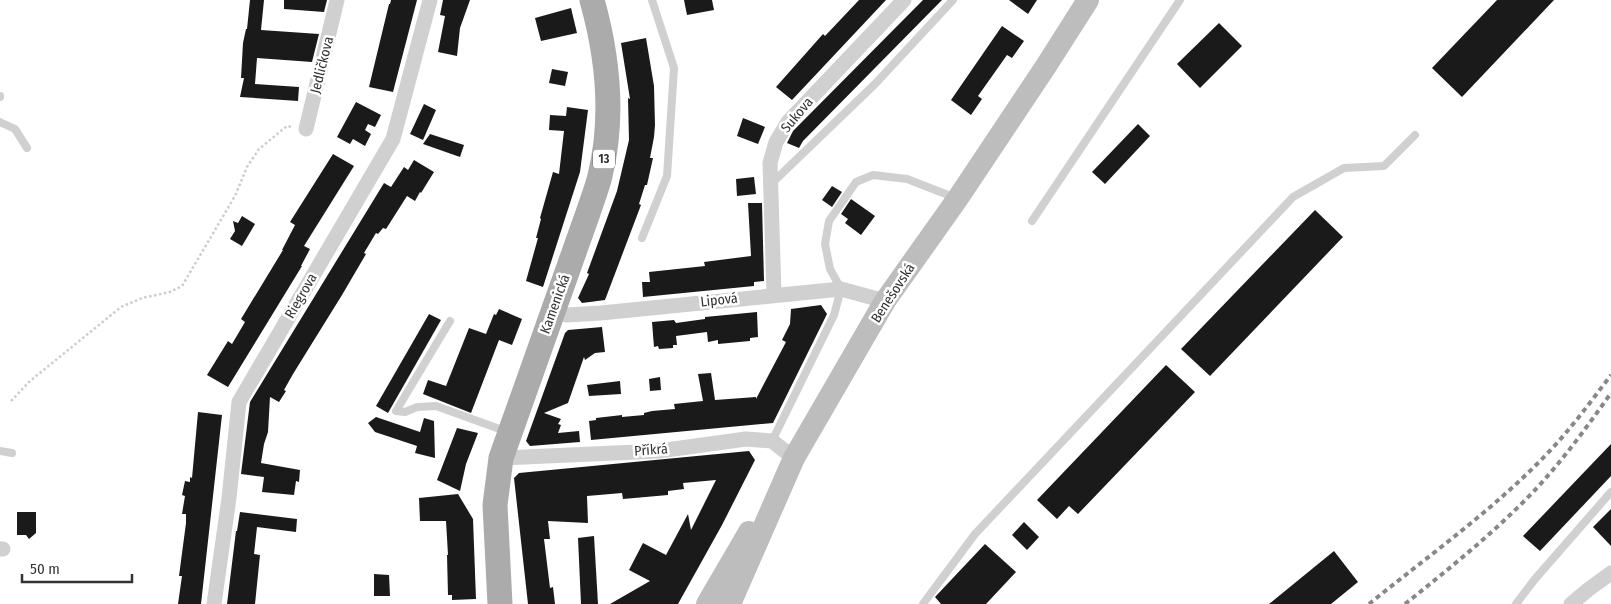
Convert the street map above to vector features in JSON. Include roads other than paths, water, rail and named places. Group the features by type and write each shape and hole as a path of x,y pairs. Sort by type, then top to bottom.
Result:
{"main road":[{"name":"Benešovská","path":"730,604 794,458 885,301 958,198 1088,0"},
{"name":"Kamenická","path":"501,601 495,505 501,458 600,178 605,151 608,120 607,80 597,2"},
{"path":"707,604 794,458"}],"street":[{"name":"Jedličkova","path":"306,129 336,0"},
{"name":"Riegrova","path":"214,604 229,498 239,402 393,139 430,0"},
{"name":"Sukova","path":"774,294 770,164 776,142 788,122 904,0"},
{"name":"Lipová","path":"552,312 567,316 774,294 840,289 885,301"},
{"name":"Příkrá","path":"501,458 659,451 746,438 772,441"},
{"path":"772,441 794,458"},
{"path":"1572,604 1589,589 1611,574"}],"lane":[{"path":"642,238 667,176 674,68 652,0"},
{"path":"771,184 875,84 953,0"},
{"path":"1032,220 1180,0"},
{"path":"0,122 15,128 27,148"},
{"path":"923,604 975,534 1294,197 1344,168 1384,166 1415,135"},
{"path":"772,441 834,315 840,289 830,269 825,244 829,222 856,182 873,175 907,179 958,198"},
{"path":"450,321 396,411 405,412 417,407 436,406 510,433"},
{"path":"0,451 12,453"},
{"path":"1516,604 1535,579 1611,492"}],"railway":[{"path":"1369,604 1479,516 1521,479 1560,440 1611,375"},
{"path":"1405,604 1488,535 1535,490 1574,443 1611,393"}]}
